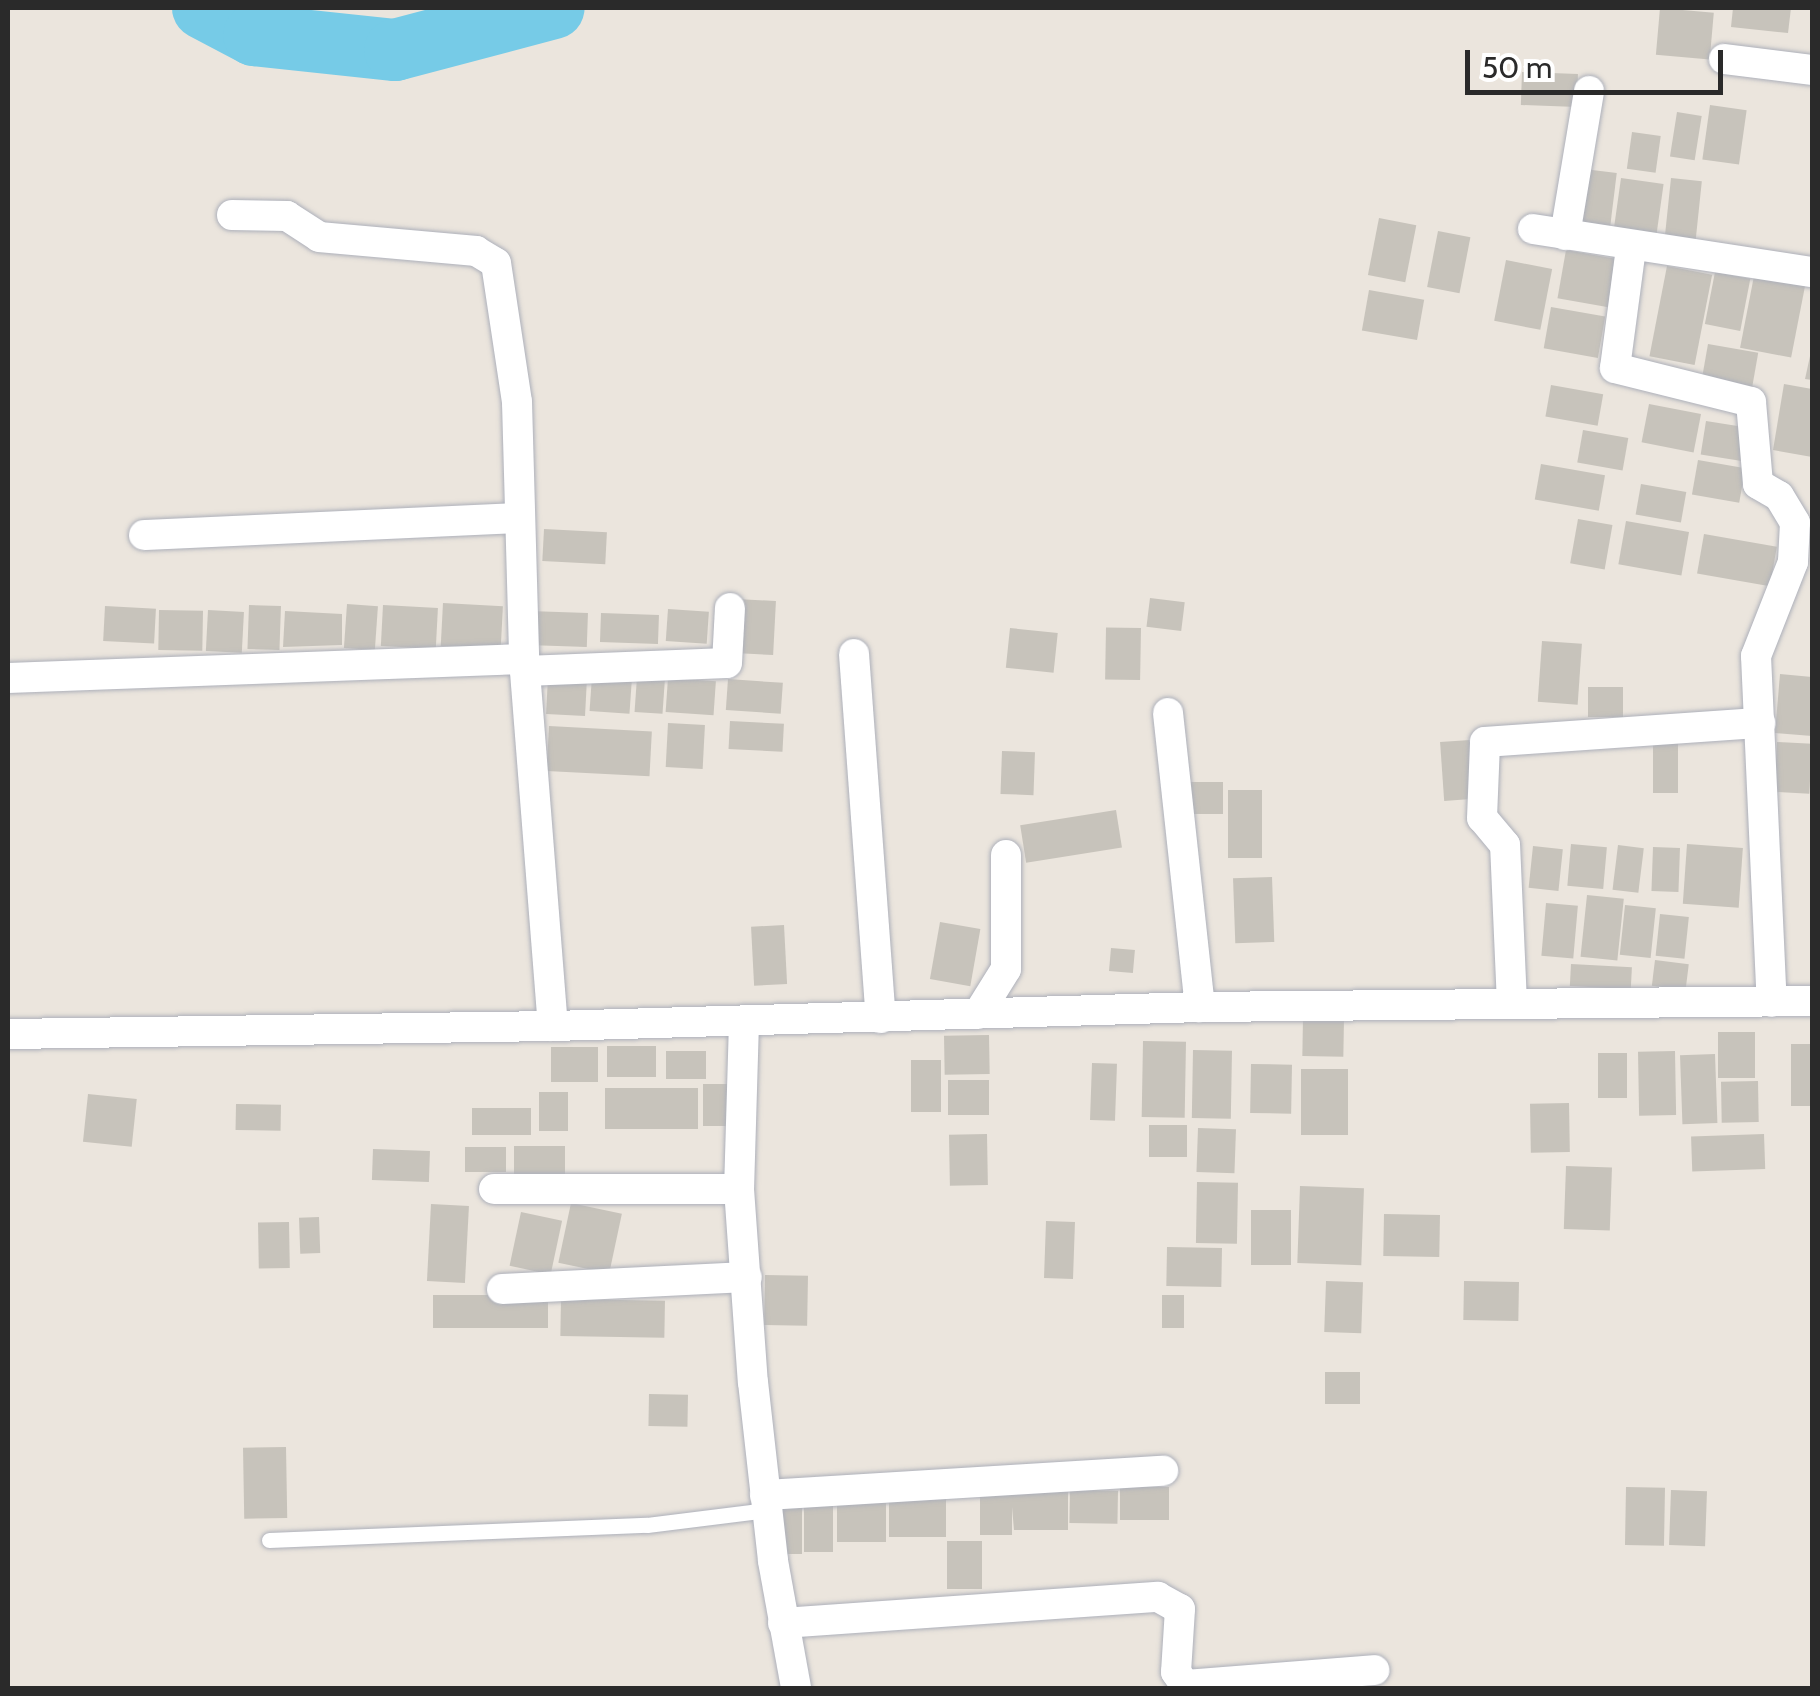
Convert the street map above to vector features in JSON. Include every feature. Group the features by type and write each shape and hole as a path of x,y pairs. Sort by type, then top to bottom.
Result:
{"street":[{"path":"1724,59 1812,70"},
{"path":"1565,235 1589,91"},
{"path":"232,215 287,216 319,237 476,251 496,264 513,354 525,665 553,1026"},
{"path":"1533,229 1632,248 1812,272"},
{"path":"1632,248 1614,368 1751,402 1758,484 1790,508 1794,524 1794,562 1756,656 1772,1002"},
{"path":"144,535 520,518"},
{"path":"8,678 727,663 730,608"},
{"path":"854,654 881,1018"},
{"path":"1168,713 1200,1007"},
{"path":"1512,1004 1504,845 1482,818 1485,742 1760,724"},
{"path":"978,1014 1006,968 1006,855"},
{"path":"8,1034 744,1022 1200,1007 1812,1001"},
{"path":"744,1022 740,1189 746,1277 766,1503 796,1688"},
{"path":"494,1189 740,1189"},
{"path":"502,1290 746,1277"},
{"path":"766,1503 1163,1471"},
{"path":"783,1623 1158,1597 1180,1610 1180,1685 1374,1670"}],"lane":[{"path":"269,1540 647,1525 766,1503"}],"building":[{"path":"1660,8 1714,13 1710,60 1656,55"},
{"path":"1733,8 1791,8 1788,33 1731,27"},
{"path":"1522,72 1578,74 1577,107 1521,105"},
{"path":"1710,105 1747,110 1739,165 1702,159"},
{"path":"1677,112 1702,116 1695,160 1670,156"},
{"path":"1632,132 1661,136 1656,173 1627,169"},
{"path":"1584,169 1617,173 1609,234 1577,230"},
{"path":"1621,178 1664,184 1656,241 1613,235"},
{"path":"1671,178 1702,181 1695,245 1664,242"},
{"path":"1379,218 1416,225 1405,282 1368,275"},
{"path":"1438,231 1470,237 1460,293 1427,287"},
{"path":"1566,250 1621,260 1613,308 1557,298"},
{"path":"1506,260 1552,269 1540,330 1494,321"},
{"path":"1667,266 1712,275 1695,365 1649,356"},
{"path":"1715,272 1750,279 1740,331 1705,324"},
{"path":"1754,276 1805,286 1791,358 1740,348"},
{"path":"1369,290 1424,300 1417,340 1362,330"},
{"path":"1551,307 1605,317 1598,358 1544,348"},
{"path":"1708,344 1758,353 1751,391 1701,382"},
{"path":"1812,347 1812,380 1805,379"},
{"path":"1784,384 1812,389 1812,457 1773,450"},
{"path":"1551,385 1603,394 1598,426 1545,417"},
{"path":"1649,404 1701,414 1694,452 1642,442"},
{"path":"1706,421 1748,428 1743,461 1701,455"},
{"path":"1583,430 1628,438 1623,470 1577,462"},
{"path":"1698,460 1745,468 1739,503 1692,494"},
{"path":"1541,464 1605,475 1599,511 1535,499"},
{"path":"1641,484 1686,492 1681,523 1636,515"},
{"path":"1578,519 1612,525 1605,569 1570,563"},
{"path":"1626,521 1689,532 1681,575 1618,564"},
{"path":"544,529 607,532 605,564 542,561"},
{"path":"1704,534 1777,547 1770,586 1697,573"},
{"path":"1150,598 1185,602 1181,631 1146,627"},
{"path":"737,599 776,601 773,655 734,653"},
{"path":"443,603 503,606 501,649 441,646"},
{"path":"347,604 378,606 375,650 344,648"},
{"path":"249,605 281,606 279,650 247,649"},
{"path":"383,605 438,608 436,649 381,646"},
{"path":"105,606 156,609 154,644 103,641"},
{"path":"668,609 709,612 707,644 666,641"},
{"path":"159,610 203,611 202,651 158,650"},
{"path":"208,610 244,612 242,653 206,651"},
{"path":"285,611 342,614 342,645 283,647"},
{"path":"529,611 588,613 587,647 528,645"},
{"path":"601,613 659,615 658,644 600,642"},
{"path":"1106,627 1141,628 1140,680 1105,679"},
{"path":"1010,628 1058,633 1054,673 1006,668"},
{"path":"1542,641 1582,644 1578,705 1538,702"},
{"path":"1780,674 1812,677 1812,736 1775,733"},
{"path":"592,676 632,679 629,714 590,711"},
{"path":"548,677 587,679 585,716 546,714"},
{"path":"637,677 665,679 662,714 635,712"},
{"path":"668,678 716,681 714,715 666,712"},
{"path":"728,679 783,683 781,714 726,710"},
{"path":"1588,687 1623,687 1623,717 1588,717"},
{"path":"730,721 784,724 782,752 729,749"},
{"path":"668,723 705,725 703,769 666,767"},
{"path":"549,726 652,731 650,776 547,771"},
{"path":"1470,740 1474,799 1444,801 1440,742"},
{"path":"1653,742 1678,742 1678,793 1653,793"},
{"path":"1777,742 1812,744 1809,794 1774,792"},
{"path":"1002,751 1035,752 1033,795 1000,794"},
{"path":"1190,782 1223,782 1223,814 1190,814"},
{"path":"1228,790 1262,790 1262,858 1228,858"},
{"path":"1116,810 1122,848 1026,863 1020,825"},
{"path":"1571,844 1607,847 1603,889 1567,886"},
{"path":"1687,844 1743,848 1739,908 1683,904"},
{"path":"1618,845 1644,848 1638,893 1613,890"},
{"path":"1533,846 1563,849 1558,891 1529,888"},
{"path":"1653,847 1680,848 1678,892 1651,891"},
{"path":"1272,877 1274,942 1235,943 1233,878"},
{"path":"1587,895 1624,899 1617,961 1581,957"},
{"path":"1546,903 1578,906 1573,959 1541,956"},
{"path":"1625,905 1656,908 1651,958 1620,955"},
{"path":"1660,914 1689,917 1684,959 1656,956"},
{"path":"940,922 980,929 970,986 930,979"},
{"path":"784,925 787,984 754,986 751,927"},
{"path":"1111,948 1135,950 1133,973 1109,971"},
{"path":"1655,960 1689,964 1686,990 1652,986"},
{"path":"1571,964 1632,967 1631,989 1570,986"},
{"path":"1303,1018 1344,1019 1343,1057 1302,1056"},
{"path":"1718,1032 1755,1032 1755,1078 1718,1078"},
{"path":"989,1035 990,1074 945,1075 944,1036"},
{"path":"1143,1041 1186,1042 1185,1118 1142,1117"},
{"path":"1791,1044 1812,1044 1812,1106 1791,1106"},
{"path":"607,1046 656,1046 656,1077 607,1077"},
{"path":"551,1047 598,1047 598,1082 551,1082"},
{"path":"1193,1050 1232,1051 1231,1119 1192,1118"},
{"path":"666,1051 706,1051 706,1079 666,1079"},
{"path":"1675,1051 1676,1115 1639,1116 1638,1052"},
{"path":"1598,1053 1627,1053 1627,1098 1598,1098"},
{"path":"1715,1054 1717,1123 1682,1124 1680,1055"},
{"path":"911,1060 941,1060 941,1112 911,1112"},
{"path":"1092,1063 1117,1064 1115,1121 1090,1120"},
{"path":"1251,1064 1292,1065 1291,1114 1250,1113"},
{"path":"1301,1069 1348,1069 1348,1135 1301,1135"},
{"path":"948,1080 989,1080 989,1115 948,1115"},
{"path":"1758,1081 1759,1122 1722,1123 1721,1082"},
{"path":"703,1084 727,1084 727,1126 703,1126"},
{"path":"605,1088 698,1088 698,1129 605,1129"},
{"path":"539,1092 568,1092 568,1131 539,1131"},
{"path":"88,1094 137,1099 132,1147 83,1142"},
{"path":"1569,1103 1570,1152 1531,1153 1530,1104"},
{"path":"236,1104 281,1105 281,1131 236,1130"},
{"path":"472,1108 531,1108 531,1135 472,1135"},
{"path":"1149,1125 1187,1125 1187,1157 1149,1157"},
{"path":"1198,1128 1236,1129 1234,1173 1196,1172"},
{"path":"987,1134 988,1185 950,1186 949,1135"},
{"path":"1764,1134 1765,1169 1692,1172 1691,1137"},
{"path":"514,1146 565,1146 565,1181 514,1181"},
{"path":"465,1147 506,1147 506,1172 465,1172"},
{"path":"373,1149 430,1151 429,1182 372,1180"},
{"path":"1566,1166 1612,1168 1610,1231 1564,1229"},
{"path":"1197,1182 1238,1183 1237,1244 1196,1243"},
{"path":"1300,1186 1364,1188 1361,1265 1297,1263"},
{"path":"571,1203 622,1214 609,1273 558,1263"},
{"path":"431,1204 469,1206 465,1283 427,1281"},
{"path":"1251,1210 1291,1210 1291,1265 1251,1265"},
{"path":"521,1212 562,1221 551,1275 510,1266"},
{"path":"1384,1214 1440,1215 1439,1257 1383,1256"},
{"path":"319,1217 320,1253 300,1254 299,1218"},
{"path":"1046,1221 1075,1222 1073,1279 1044,1278"},
{"path":"289,1222 290,1268 259,1269 258,1223"},
{"path":"1167,1247 1222,1248 1221,1287 1166,1286"},
{"path":"765,1275 808,1276 807,1326 764,1325"},
{"path":"1326,1281 1363,1282 1361,1333 1324,1332"},
{"path":"1464,1281 1519,1282 1518,1321 1463,1320"},
{"path":"433,1295 548,1295 548,1328 433,1328"},
{"path":"1162,1295 1184,1295 1184,1328 1162,1328"},
{"path":"561,1299 665,1301 664,1338 560,1336"},
{"path":"1325,1372 1360,1372 1360,1404 1325,1404"},
{"path":"649,1394 688,1395 687,1427 648,1426"},
{"path":"286,1447 287,1518 244,1519 243,1448"},
{"path":"1120,1487 1169,1487 1169,1520 1120,1520"},
{"path":"1626,1487 1665,1488 1664,1546 1625,1545"},
{"path":"980,1490 1068,1492 1068,1530 1014,1530 1012,1507 1012,1535 980,1535"},
{"path":"1070,1490 1118,1491 1117,1524 1069,1523"},
{"path":"1671,1490 1707,1491 1705,1546 1669,1545"},
{"path":"804,1498 833,1498 833,1552 804,1552"},
{"path":"889,1499 946,1499 946,1537 889,1537"},
{"path":"837,1503 886,1503 886,1542 837,1542"},
{"path":"777,1508 802,1508 802,1554 777,1554"},
{"path":"947,1541 982,1541 982,1589 947,1589"}],"waterway":[{"path":"203,8 254,35 395,50 554,8"}]}
